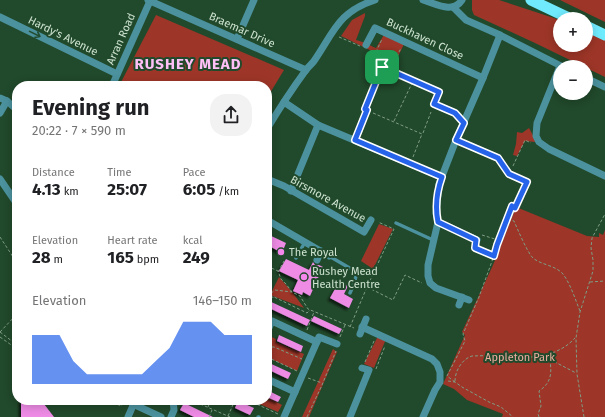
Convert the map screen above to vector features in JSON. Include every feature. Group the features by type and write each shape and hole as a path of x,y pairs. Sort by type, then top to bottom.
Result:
{"highway":[{"path":"531,0 557,12"},
{"path":"593,29 605,35"}],"street":[{"name":"Braemar Drive","path":"149,0 306,70"},
{"name":"Arran Road","path":"114,81 149,0"},
{"path":"237,39 254,0"},
{"path":"272,121 331,33 346,15 357,7 375,0"},
{"path":"424,0 441,6 453,7 457,6 462,0"},
{"path":"453,7 466,20 500,35 553,62"},
{"name":"Hardy's Avenue","path":"0,17 117,74"},
{"name":"Buckhaven Close","path":"364,46 375,28 483,78"},
{"path":"459,305 466,299 436,288 430,283 428,276 428,265 438,222 436,213 439,184 500,35"},
{"path":"593,81 605,86"},
{"path":"553,84 536,123 536,136 539,142 549,149 605,176"},
{"path":"0,98 12,106"},
{"path":"0,113 7,101"},
{"path":"284,102 318,125 442,177"},
{"path":"434,104 455,113 464,123"},
{"path":"355,140 367,110"},
{"path":"291,190 318,125"},
{"path":"456,140 498,158 509,174"},
{"path":"0,179 12,197"},
{"name":"Birsmore Avenue","path":"272,181 291,190 364,232 371,220"},
{"path":"438,222 476,240"},
{"path":"272,223 329,256"},
{"path":"317,260 321,251"},
{"path":"366,319 361,331 378,334 432,359 438,364 440,382 434,390 423,417"},
{"path":"272,321 317,342"},
{"path":"284,417 319,337 337,344"},
{"path":"350,417 368,370"},
{"path":"272,381 295,392"},
{"path":"128,417 133,405"},
{"path":"139,405 161,417"},
{"path":"171,417 174,410 174,405"}],"lane":[{"path":"396,223 434,241"},
{"path":"296,258 305,242"},
{"path":"329,256 353,270 356,275 350,293"}],"path":[{"path":"331,33 364,46 387,58 365,109 422,134"},
{"path":"376,53 385,33"},
{"path":"390,71 404,41"},
{"path":"382,67 439,92 410,163"},
{"path":"394,122 413,81"},
{"path":"512,417 502,407 462,387 448,376 465,341 463,334 479,297 512,206 515,208 527,182 509,174 526,140 535,144 539,142"},
{"path":"584,417 577,374 576,338 580,312 593,271 591,248 592,238 605,214"},
{"path":"507,219 514,221 533,258 556,268 562,273 580,312"},
{"path":"350,327 394,229 371,220"},
{"path":"494,256 475,248 476,240 480,234 499,240"},
{"path":"0,237 12,256"},
{"path":"278,272 284,261"},
{"path":"272,269 278,272 281,279 292,292"},
{"path":"367,287 393,300 405,275 428,286 430,283"},
{"path":"590,282 605,281"},
{"path":"272,293 275,290 292,292 300,296 308,309 361,331"},
{"path":"272,301 274,297 307,312 310,310"},
{"path":"304,336 314,312"},
{"path":"12,319 0,332 12,340"},
{"path":"307,417 337,352 336,347 345,325"},
{"path":"368,370 378,334"},
{"path":"0,337 12,345"},
{"path":"537,357 564,348 576,338"},
{"path":"368,370 388,339"},
{"path":"272,347 308,362"},
{"path":"455,382 456,374 463,361 472,356 508,355 537,357 550,360 577,374"},
{"path":"272,359 323,384"},
{"path":"539,417 538,414 541,406 539,391 548,383 551,373 550,360"},
{"path":"440,382 455,382"},
{"path":"203,405 229,417 233,405"},
{"path":"260,405 284,417"},
{"path":"209,417 212,409"}],"green space":[{"path":"472,0 499,0 553,18 553,52 474,15 472,10"},
{"path":"560,0 605,0 605,22 593,16 593,12 585,12"},
{"path":"365,13 356,40 376,48 385,33 405,42 392,69 377,63 380,55 341,36 352,20"},
{"path":"156,15 284,70 272,90 272,81 122,81"},
{"path":"593,32 605,37 605,77 593,71 593,60 570,60 554,52 593,52"},
{"path":"529,128 536,141 525,141 517,156 513,155 517,132 522,133"},
{"name":"Appleton Park","path":"516,207 587,236 599,237 599,233 603,235 605,230 605,417 502,417 503,414 467,400 454,389 443,384 465,335 462,332 493,265"},
{"path":"379,224 393,229 373,269 361,261"},
{"path":"279,277 304,308 272,296 272,291"},
{"path":"378,336 386,339 374,368 364,364"},
{"path":"272,337 276,339 276,342 304,354 297,371 272,359"},
{"path":"333,349 337,352 309,417 302,417"},
{"path":"272,400 282,405 278,412 262,405 272,405"}],"building":[{"path":"272,236 286,243 282,253 272,248"},
{"name":"Rushey Mead Health Centre","path":"286,259 309,270 313,262 315,265 323,267 310,296 303,292 302,295 293,291 298,280 279,271"},
{"path":"340,280 348,286 344,294 353,299 349,308 330,298"},
{"path":"272,302 310,320 307,326 272,309"},
{"path":"314,316 342,329 339,334 311,321"},
{"path":"279,335 303,346 301,352 277,341"},
{"path":"272,364 291,373 288,379 272,371"},
{"path":"272,392 281,397 278,402 272,399"},
{"path":"21,405 45,405 54,417 21,417"},
{"path":"183,405 188,405 213,417 194,417 180,410"},
{"path":"236,405 247,405 254,408 250,415 235,408"}],"place":[{"name":"The Royal","path":"281,252"},
{"name":"Rushey Mead Health Centre","path":"304,277"}],"district":[{"name":"RUSHEY MEAD","path":"188,64"}],"route":[{"path":"382,67 439,92 434,104 455,113 464,123 456,140 498,158 509,174 527,182 515,208 512,206 494,256 475,248 476,240 438,222 436,213 439,184 442,177 355,140 367,110 365,109 382,67"}]}
